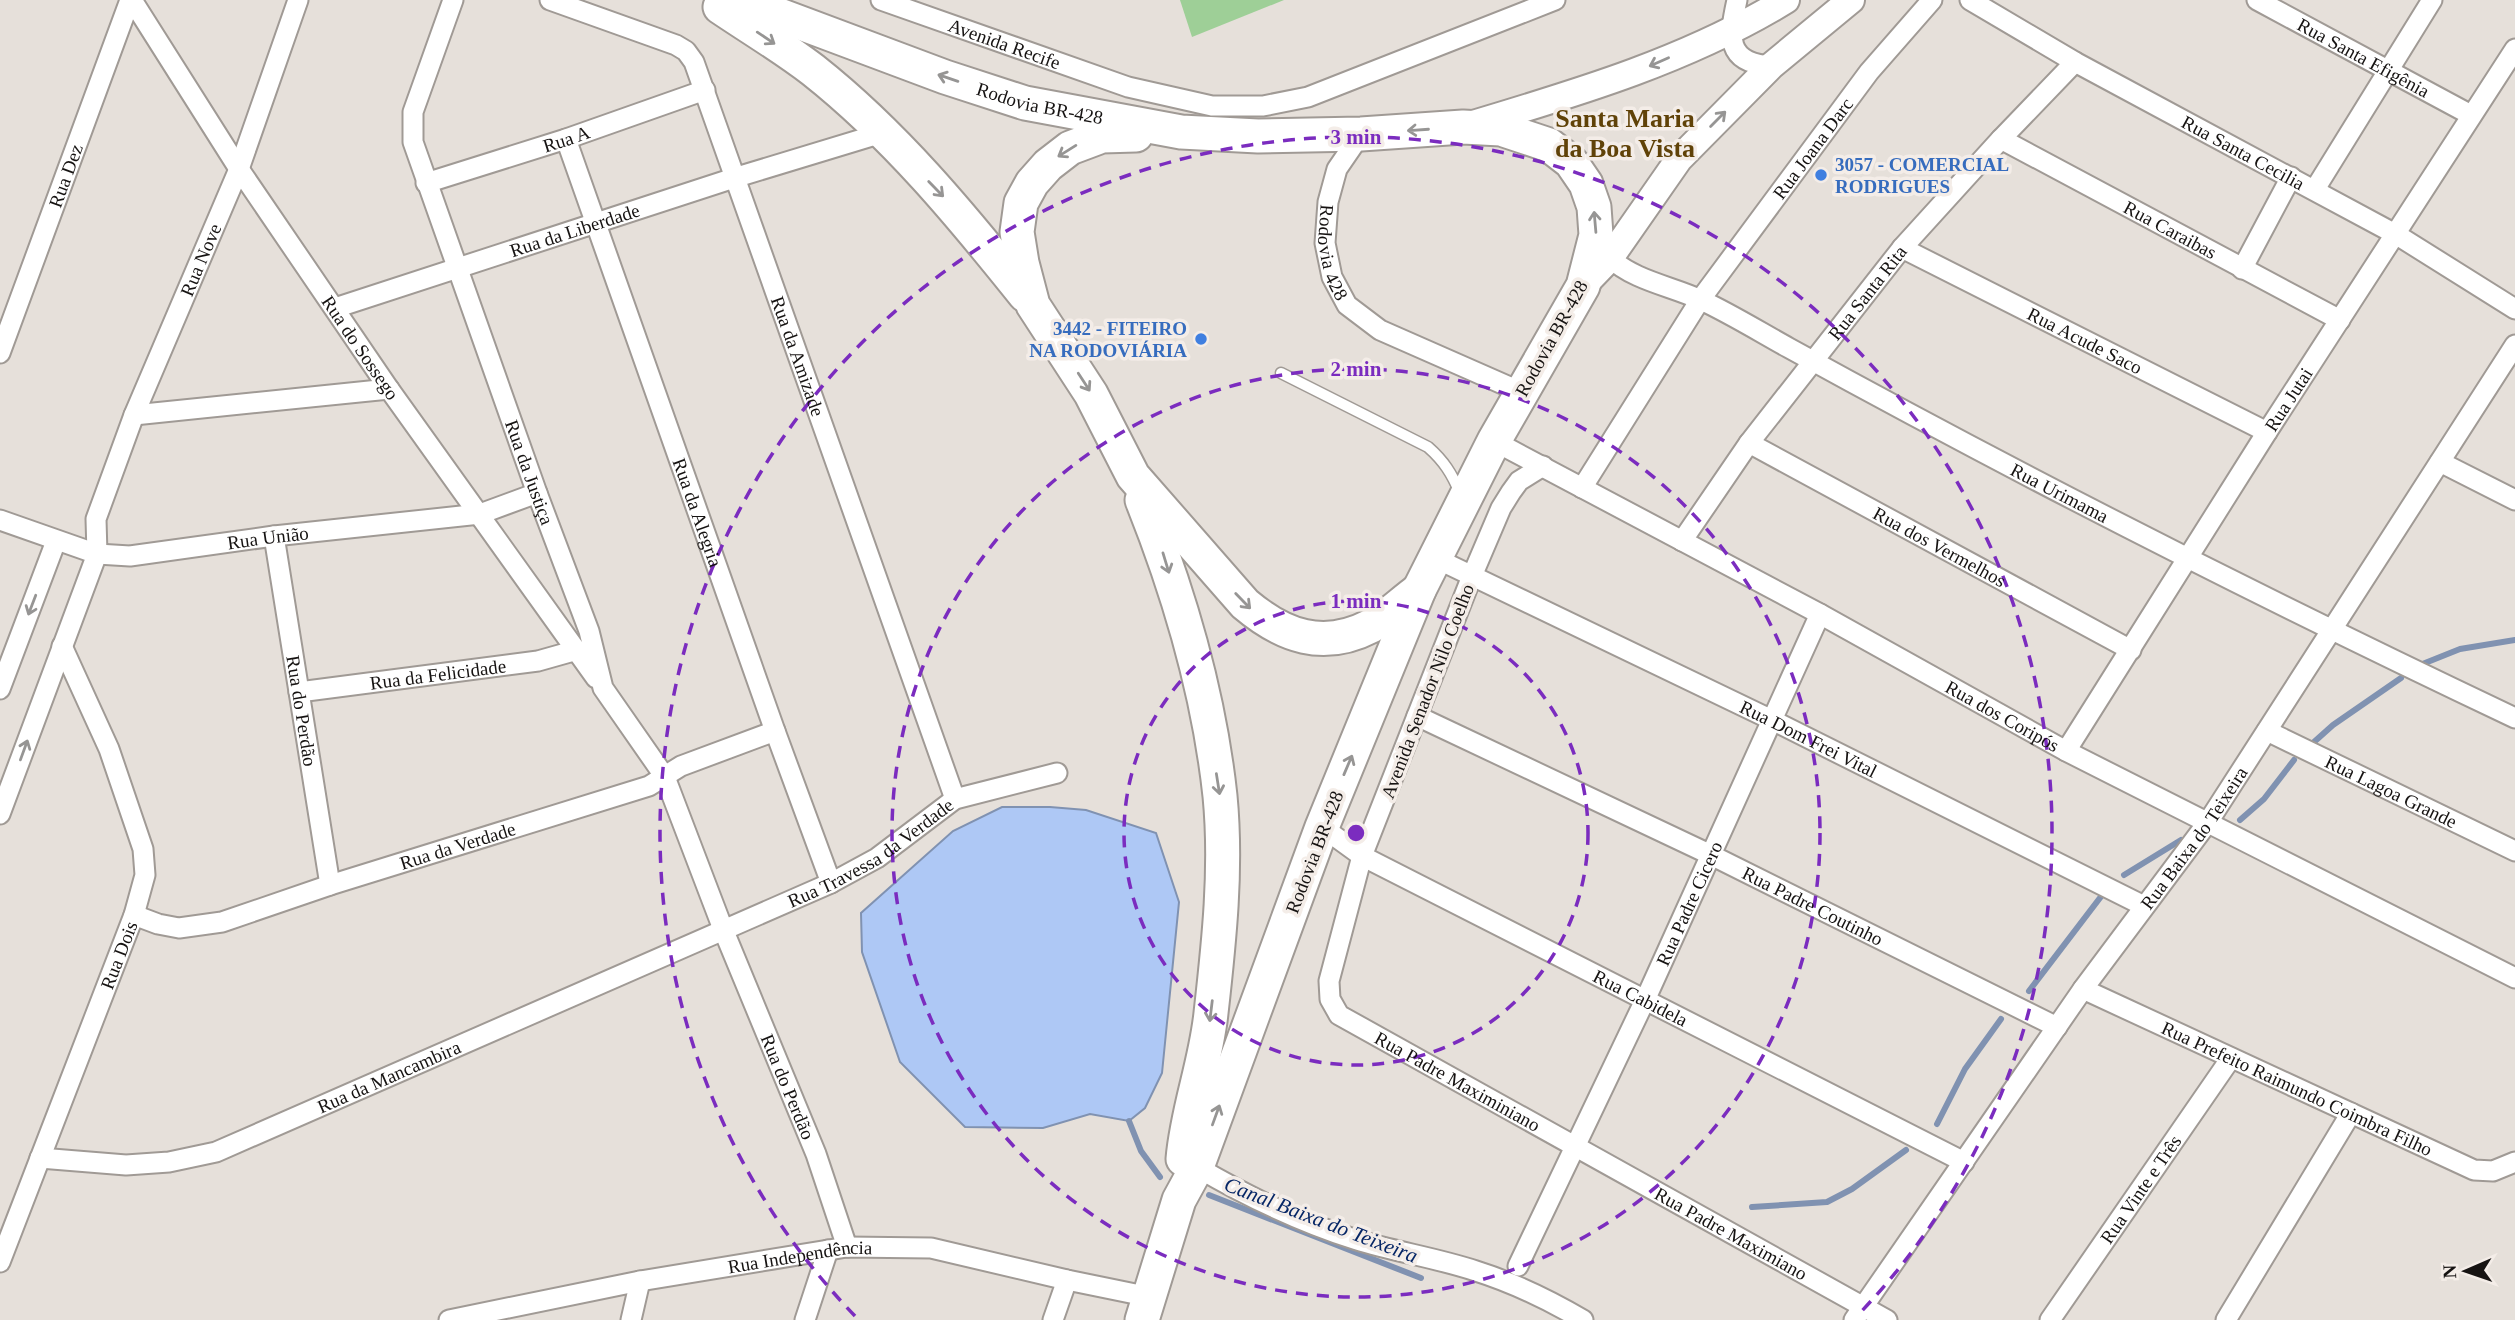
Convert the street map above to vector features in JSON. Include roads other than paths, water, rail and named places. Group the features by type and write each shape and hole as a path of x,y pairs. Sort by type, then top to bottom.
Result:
{"highway":[{"path":"710,0 812,70 882,133 957,209 1033,305 1091,394 1133,476 1245,604 1263,620 1292,635 1320,638 1346,634 1370,626 1419,590"},
{"name":"Rodovia BR-428","path":"726,0 774,13 944,77 1025,103 1181,132 1258,136 1361,134 1463,127 1501,129 1549,145 1571,162 1586,184 1594,207 1596,235 1583,286 1494,442 1419,590 1322,827 1197,1167 1179,1200"},
{"path":"1033,305 1017,232 1021,203 1032,183 1048,165 1070,148 1101,136 1181,132"},
{"name":"Rodovia BR-428","path":"1133,476 1164,554 1201,681 1220,798 1222,900 1212,1005 1184,1152 1179,1200 1146,1308"}],"main road":[{"path":"1463,127 1625,77 1731,30 1786,0"},
{"path":"1583,286 1610,258 1679,159 1771,66 1851,0"}],"street":[{"name":"Rua do Sossego","path":"131,0 239,169 389,389 603,688"},
{"name":"Rua Dez","path":"0,353 131,0"},
{"name":"Rua Nove","path":"97,554 96,519 134,415 239,169 298,0"},
{"name":"Rua da Justiça","path":"453,0 413,112 413,142 537,493 589,631 603,688 664,777 723,929"},
{"name":"Rua da Amizade","path":"550,0 677,45 686,51 694,62 737,177 955,799"},
{"name":"Avenida Recife","path":"881,0 1128,87 1212,106 1263,106 1308,97 1555,0"},
{"path":"1737,0 1731,30 1737,51 1754,65 1771,66"},
{"name":"Rua Joana Darc","path":"1700,300 1870,72 1932,0"},
{"name":"Rua Santa Cecilia","path":"1970,0 2075,62 2397,235 2515,309"},
{"name":"Rua Santa Efigênia","path":"2257,0 2471,115"},
{"path":"2315,189 2432,0"},
{"name":"Rua Jutai","path":"2066,751 2267,432 2515,49"},
{"name":"Rua Santa Rita","path":"1682,541 1749,443 1902,248 2075,62"},
{"name":"Rua A","path":"426,183 566,139 705,90"},
{"name":"Rua da Liberdade","path":"335,308 737,177 882,133"},
{"name":"Rodovia 428","path":"1361,134 1337,169 1328,202 1325,243 1332,277 1347,305 1380,330 1521,392"},
{"name":"Rua da Alegria","path":"566,139 831,883"},
{"name":"Rua Caraibas","path":"2001,139 2340,320"},
{"path":"2242,269 2291,177"},
{"name":"Rua Acude Saco","path":"1902,248 2267,432"},
{"name":"Rua Urimama","path":"1610,258 1620,267 1638,276 1700,300 1813,362 2331,631 2515,718"},
{"path":"1583,488 1700,300"},
{"name":"Rua Baixa do Teixeira","path":"1859,1313 2083,989 2208,822 2515,345"},
{"path":"134,415 389,389"},
{"name":"Rua dos Coripós","path":"1494,442 1820,614 2066,751 2515,978"},
{"name":"Rua dos Vermelhos","path":"1749,443 2131,650"},
{"path":"2440,462 2515,500"},
{"name":"Avenida Senador Nilo Coelho","path":"1339,1015 1330,999 1329,981 1362,856 1501,508 1519,481 1543,466"},
{"name":"Rua União","path":"0,520 97,554 130,556 274,536 480,514 537,493"},
{"path":"0,690 56,541 79,537 96,519"},
{"name":"Rua do Perdão","path":"274,536 331,886"},
{"path":"0,814 97,554"},
{"name":"Rua Dom Frei Vital","path":"1435,558 1772,720 2144,906"},
{"name":"Rua Padre Cicero","path":"1518,1266 1646,998 1709,853 1820,614"},
{"name":"Rua Dois","path":"0,1262 134,915 145,875 144,849 109,749 62,646"},
{"name":"Rua da Felicidade","path":"299,692 538,661 577,650"},
{"name":"Rua Padre Coutinho","path":"1417,716 1709,853 2057,1027"},
{"name":"Rua Lagoa Grande","path":"2267,731 2515,851"},
{"name":"Rua da Verdade","path":"134,915 179,928 203,927 222,922 649,786 681,766 775,732"},
{"name":"Rua Travessa da Verdade","path":"723,929 831,883 877,858 955,799 1057,773"},
{"name":"Rua Cabidela","path":"1322,827 1362,856 1646,998 1964,1162"},
{"name":"Rua do Perdão","path":"723,929 816,1154 838,1248"},
{"name":"Rua da Mancambira","path":"40,1158 126,1165 169,1162 216,1152 723,929"},
{"name":"Rua Prefeito Raimundo Coimbra Filho","path":"2083,989 2474,1170 2493,1171 2515,1162"},
{"name":"Rua Padre Maximiniano","path":"1339,1015 1575,1146"},
{"name":"Rua Vinte e Três","path":"2050,1320 2231,1058"},
{"path":"2226,1320 2351,1113"},
{"name":"Rua Padre Maximiano","path":"1575,1146 1859,1313 1887,1320"},
{"path":"1197,1167 1245,1196 1312,1225 1475,1270 1541,1296 1583,1320"},
{"path":"805,1320 838,1248"},
{"name":"Rua Independência","path":"449,1320 475,1317 640,1282 838,1248 932,1248 1067,1280 1146,1308"},
{"path":"1053,1320 1067,1280"},
{"path":"631,1320 640,1282"}],"lane":[{"path":"1281,373 1428,447 1442,460 1453,476 1464,503"}],"water":[{"path":"1002,807 1086,810 1156,833 1179,902 1162,1073 1145,1108 1129,1121 1090,1114 1043,1128 965,1127 900,1062 862,952 861,913 953,831"}],"waterway":[{"name":"Canal Baixa do Teixeira","path":"2420,665 2460,649 2515,640"},
{"name":"Canal Baixa do Teixeira","path":"2314,742 2333,725 2401,678"},
{"name":"Canal Baixa do Teixeira","path":"2240,820 2264,799 2294,760"},
{"name":"Canal Baixa do Teixeira","path":"2124,875 2181,840"},
{"name":"Canal Baixa do Teixeira","path":"2029,991 2106,890"},
{"name":"Canal Baixa do Teixeira","path":"1937,1124 1965,1069 2001,1019"},
{"name":"Canal Baixa do Teixeira","path":"1129,1121 1141,1151 1160,1177"},
{"name":"Canal Baixa do Teixeira","path":"1752,1207 1827,1202 1852,1189 1906,1150"},
{"name":"Canal Baixa do Teixeira","path":"1209,1195 1421,1278"}],"place":[{"name":"3057 - COMERCIAL RODRIGUES","path":"1821,175"},
{"name":"3442 - FITEIRO NA RODOVIÁRIA","path":"1201,339"}],"district":[{"name":"Santa Maria da Boa Vista","path":"1625,133"}]}
